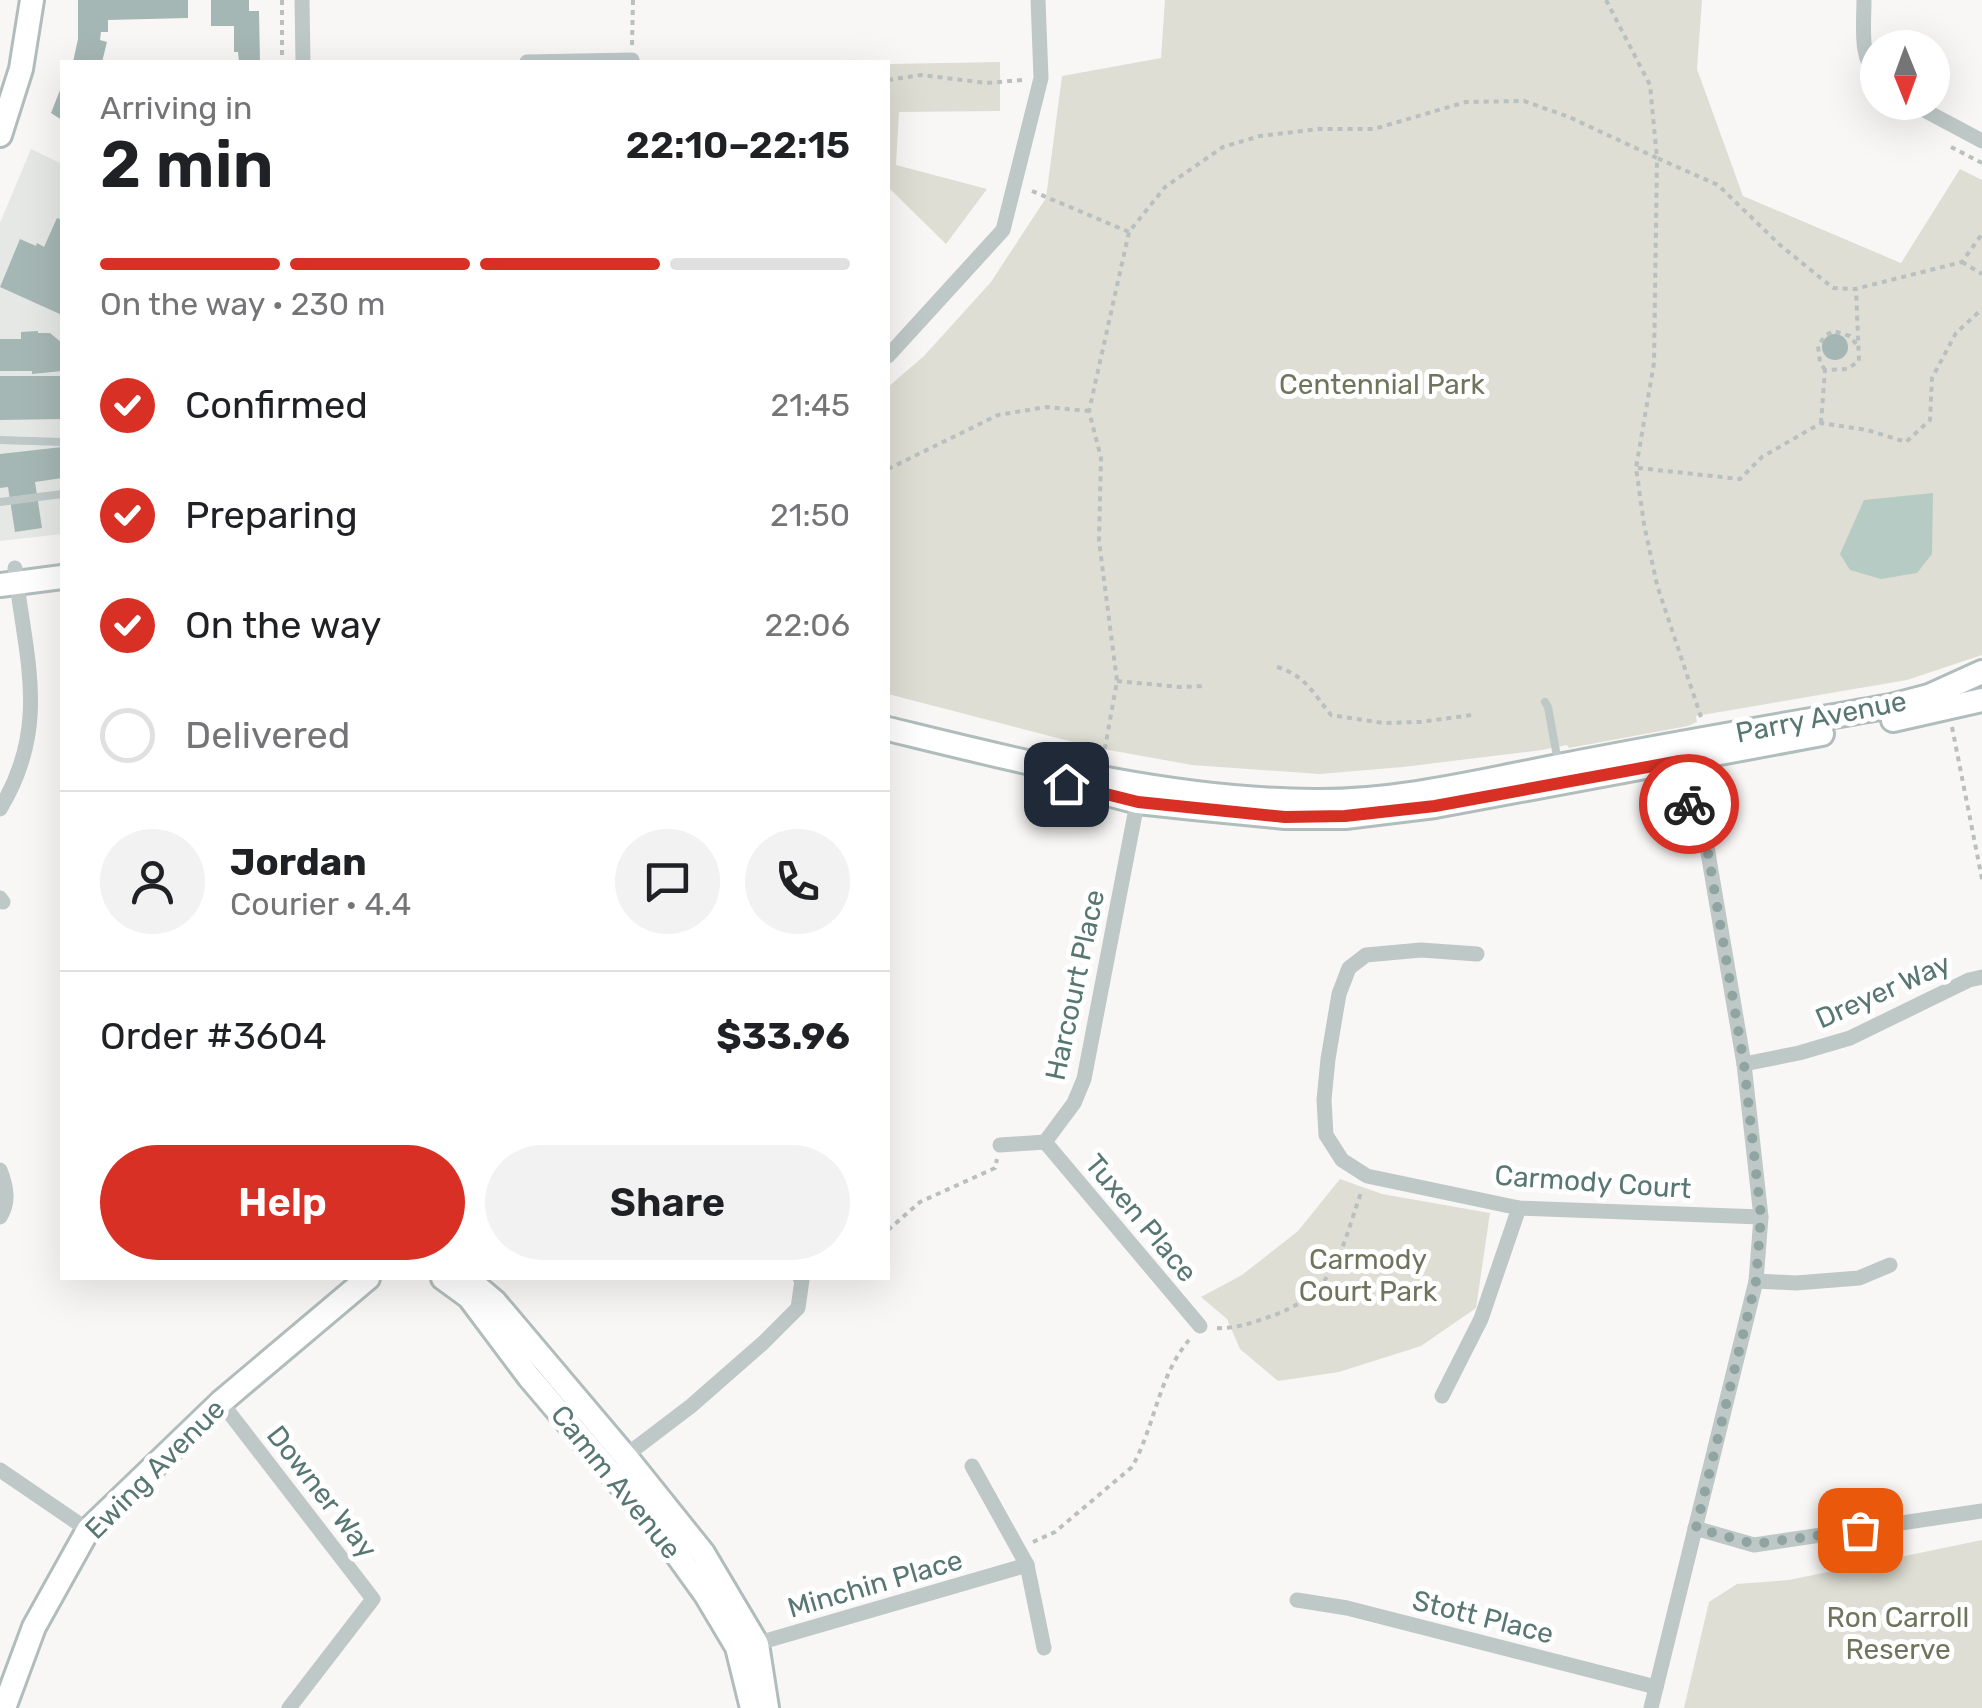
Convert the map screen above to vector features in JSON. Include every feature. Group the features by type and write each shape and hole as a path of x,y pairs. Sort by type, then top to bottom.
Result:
{"main road":[{"path":"0,136 21,69 32,0"},
{"path":"8,576 60,564"},
{"path":"8,576 60,576"},
{"name":"Parry Avenue","path":"890,730 1139,793 1285,817 1345,816 1435,806 1690,745 1891,706 1929,696 1982,672"},
{"name":"Parry Avenue","path":"890,742 1106,792 1254,800 1354,800 1454,788 1558,766 1690,745 1936,712 1982,700"},
{"name":"Ewing Avenue","path":"4,1708 34,1627 88,1530 221,1402 366,1280"},
{"name":"Camm Avenue","path":"446,1280 469,1297 529,1376 703,1553 747,1646 767,1708"},
{"name":"Camm Avenue","path":"469,1280 495,1302 617,1463"},
{"name":"Camm Avenue","path":"747,1646 752,1708"}],"street":[{"path":"302,0 303,60"},
{"path":"890,354 1004,230 1041,78 1038,0"},
{"path":"1864,0 1864,30"},
{"path":"1943,120 1982,141"},
{"path":"0,809 20,772 30,732 32,691 8,576"},
{"path":"1651,1708 1756,1281 1761,1216 1744,1064 1707,847 1710,821 1690,745"},
{"name":"Harcourt Place","path":"1044,1142 1074,1102 1084,1079 1139,793"},
{"path":"1367,1176 1342,1160 1326,1134 1328,1059 1339,994 1350,968 1366,955 1421,950 1477,954"},
{"name":"Dreyer Way","path":"1744,1064 1850,1038 1982,977"},
{"path":"1000,1145 1044,1142"},
{"name":"Tuxen Place","path":"1044,1142 1200,1326"},
{"path":"0,1170 7,1190 0,1217"},
{"name":"Carmody Court","path":"1367,1176 1519,1208 1761,1216"},
{"path":"1442,1396 1481,1319 1519,1208"},
{"path":"1756,1281 1796,1283 1859,1278 1890,1265"},
{"path":"617,1463 730,1374 798,1308 800,1280"},
{"name":"Downer Way","path":"221,1402 372,1599 289,1708"},
{"path":"972,1466 1027,1565 1044,1648"},
{"path":"0,1470 88,1530"},
{"path":"1696,1528 1754,1544 1982,1511"},
{"name":"Minchin Place","path":"747,1646 1027,1565"},
{"name":"Stott Place","path":"1297,1600 1348,1608 1656,1687"}],"lane":[{"path":"0,440 60,442"},
{"path":"0,502 60,494"},
{"path":"1545,702 1558,766"}],"path":[{"path":"282,0 282,60"},
{"path":"632,60 634,0"},
{"path":"1606,0 1650,85 1657,158 1654,362 1636,468 1690,745"},
{"path":"890,80 921,75 987,84 1041,78"},
{"path":"1103,760 1117,681 1099,541 1101,458 1089,410 1129,232 1165,187 1222,147 1260,136 1318,129 1374,129 1466,102 1524,101 1718,185 1833,288 1856,289 1962,262 1982,234"},
{"path":"1950,147 1982,163"},
{"path":"1015,184 1129,232"},
{"path":"1962,262 1982,274"},
{"path":"1825,370 1847,369 1859,361 1856,289"},
{"path":"1636,468 1740,479 1762,456 1821,423 1867,430 1906,442 1930,420 1932,378 1956,333 1982,309"},
{"path":"1821,423 1825,370 1818,346 1833,330 1850,336 1858,346"},
{"path":"890,468 998,416 1046,407 1089,410"},
{"path":"1276,667 1302,679 1331,716 1383,724 1472,715"},
{"path":"1117,681 1205,686"},
{"path":"1952,727 1982,880"},
{"path":"890,1228 920,1202 995,1168 1000,1145"},
{"path":"1020,1549 1055,1532 1132,1467 1175,1357 1200,1326 1224,1329 1290,1311 1321,1286 1342,1252 1367,1176"}],"shaded area":[{"path":"31,149 60,163 60,534 0,541 0,223"},
{"path":"1933,493 1932,554 1917,573 1881,579 1850,570 1840,554 1864,500"}],"green space":[{"name":"Centennial Park","path":"1165,0 1702,0 1697,69 1743,196 1901,263 1960,169 1982,180 1982,655 1907,680 1696,716 1697,722 1688,726 1569,748 1567,745 1320,774 1192,765 1092,747 890,695 890,385 924,356 991,282 1046,198 1062,76 1161,58"},
{"path":"1000,62 1000,111 899,112 896,165 987,189 946,244 890,189 890,64"},
{"name":"Carmody Court Park","path":"1340,1179 1382,1194 1490,1213 1476,1308 1421,1346 1339,1372 1278,1381 1240,1349 1227,1319 1201,1297 1242,1275 1298,1231"},
{"name":"Ron Carroll Reserve","path":"1982,1540 1982,1708 1684,1708 1709,1602 1737,1584 1789,1580"}],"building":[{"path":"78,0 188,0 188,18 108,20 108,32 101,32 100,40 107,42 102,60 73,60"},
{"path":"211,0 249,0 249,11 259,11 260,60 239,60 238,52 234,52 234,26 211,26"},
{"path":"60,90 60,119 51,113"},
{"path":"57,218 60,219 60,314 0,287 20,239 44,247"},
{"path":"21,332 50,333 60,341 60,371 0,371 0,339 21,339"},
{"path":"1835,334 1844,338 1848,347 1844,356 1835,360 1826,356 1822,347 1826,338"},
{"path":"0,376 60,376 60,419 0,420"},
{"path":"60,447 60,478 35,482 42,528 15,532 8,487 0,488 0,454"}],"way so far":[{"path":"1689,804 1694,824 1707,847 1744,1064 1761,1216 1756,1281 1696,1528 1754,1544 1860,1530"}],"route":[{"path":"1066,784 1138,802 1285,817 1345,816 1435,806 1680,761 1689,804"}]}
